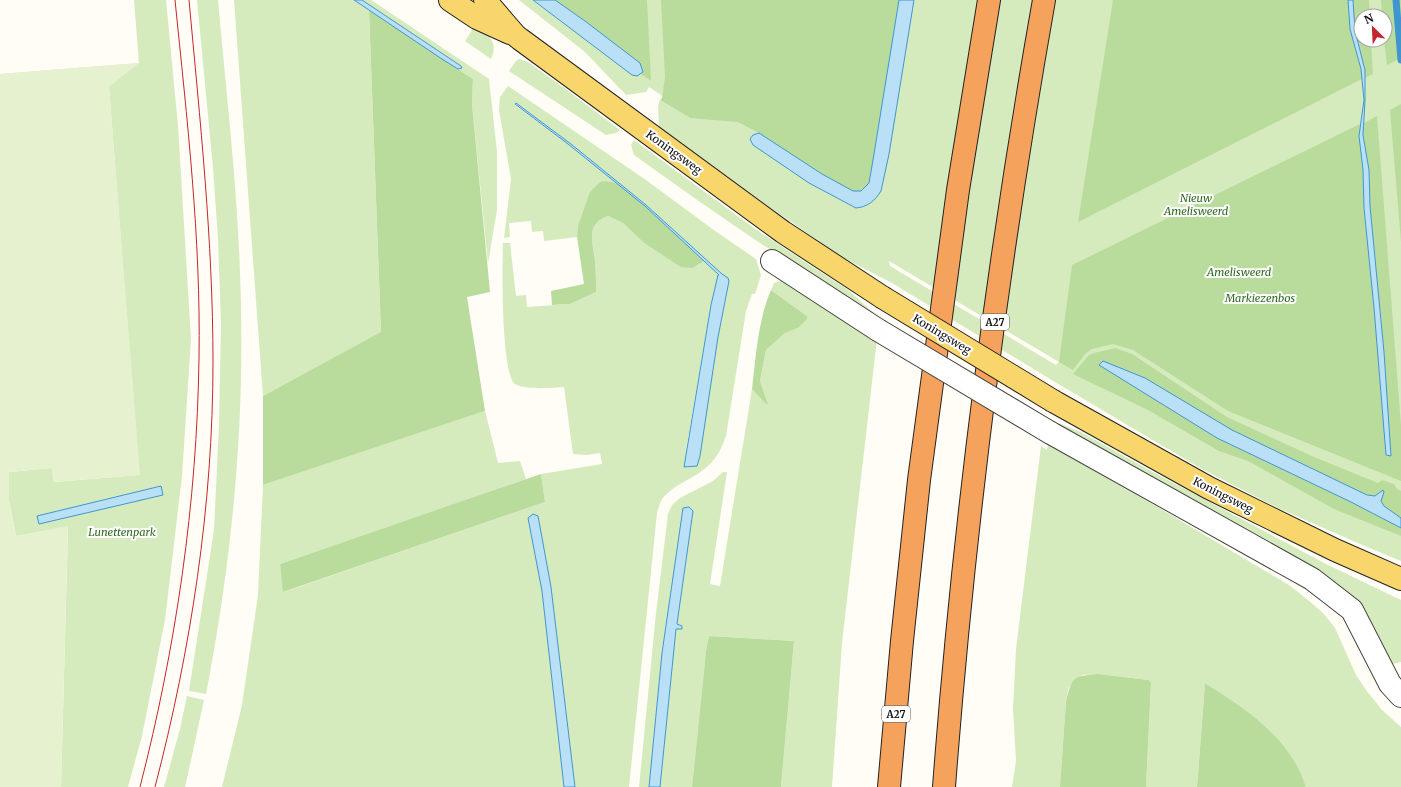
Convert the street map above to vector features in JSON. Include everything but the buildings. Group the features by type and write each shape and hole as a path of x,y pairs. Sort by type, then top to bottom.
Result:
{"highway":[{"name":"A27","path":"889,787 902,641 919,480 958,190 989,0"},
{"name":"A27","path":"944,787 960,606 974,477 1013,189 1044,0"}],"main road":[{"name":"Koningsweg","path":"450,0 477,18 515,35 783,232 882,297 1053,402 1209,488 1334,550 1401,579"},
{"name":"Koningsweg","path":"485,0 515,35"}],"street":[{"path":"772,262 878,330 1050,432 1312,579 1352,610 1397,684"}],"green space":[{"name":"Lunettenpark","path":"134,0 166,0 178,126 191,339 182,476 165,620 142,736 128,787 61,787 68,527 16,536 9,500 9,472 52,468 54,482 139,475 109,87 0,74 139,63"},
{"path":"197,0 218,0 239,239 241,326 239,432 230,537 224,589 206,694 189,691 214,530 219,425 221,324 218,239 213,168"},
{"path":"234,0 354,0 369,10 381,333 263,396"},
{"path":"362,0 371,0 489,79 497,152 497,210 488,263 472,104 473,79 458,69 460,69 461,66"},
{"name":"Nieuw Amelisweerd","path":"519,0 533,0 635,76 639,0 1401,0 1401,561 1278,508 1200,468 892,283 842,257 739,186 659,127 658,106 660,100 690,118 694,117 649,87 646,92 626,95 585,52","holes":["889,261 1059,362 1056,365 890,266"]},
{"path":"555,0 647,0 651,81 641,74 643,72 585,21"},
{"path":"661,0 899,0 869,183 860,191 853,191 822,174 759,133 738,122 690,118 660,100 662,98 665,77"},
{"path":"1113,0 1348,0 1353,48 1355,48 1362,79 1078,222"},
{"path":"1353,0 1369,0 1370,8 1354,8"},
{"path":"1381,0 1401,0 1401,58 1387,65 1385,48 1393,48 1393,8 1382,8"},
{"path":"369,10 473,79 472,104 490,292 467,297 485,411 263,485 263,396 381,332"},
{"path":"476,24 485,31 493,43 494,48 491,59 465,41"},
{"path":"1359,48 1371,48 1373,74 1365,78 1365,70"},
{"path":"519,59 528,62 620,130 616,133 606,135 509,71"},
{"path":"139,63 109,87 140,475 53,482 52,468 9,472 9,500 16,536 68,526 61,787 0,787 0,74"},
{"path":"508,86 646,180 756,259 761,275 755,294 752,294 746,311 726,436 723,444 717,456 708,466 673,489 662,499 657,513 629,787 575,787 551,587 538,516 528,518 542,591 564,787 222,787 242,705 258,595 263,485 485,411 498,463 520,461 526,479 280,564 284,592 545,502 541,474 602,464 600,453 587,455 573,454 564,387 539,388 519,386 515,384 510,376 503,318 503,243 510,243 516,296 526,295 527,307 570,304 596,292 592,234 596,224 601,219 608,216 623,223 644,243 693,268 704,261 720,275 718,275 711,305 686,450 718,337 729,281 728,278 722,275 646,205 571,144 516,103 515,105 568,144 617,183 606,181 578,226 577,237 544,241 543,231 532,232 531,221 509,223 510,237 504,238 511,179 499,110 500,97"},
{"path":"1401,104 1401,242 1390,110"},
{"name":"Markiezenbos","path":"1377,116 1401,425 1401,481 1228,411 1133,350 1113,344 1092,349 1085,354 1073,370 1059,362 1072,265 1360,124 1359,136 1363,170 1364,208 1391,456 1384,352 1370,206 1369,170 1363,135 1364,123"},
{"path":"634,140 758,231 848,290 874,313 872,315 781,257 634,155 631,145"},
{"path":"606,181 617,183 646,207 704,261 693,268 681,267 644,243 623,223 608,216 601,219 596,224 592,234 596,292 570,304 552,305 551,291 584,284 577,237 578,226 590,192 600,182"},
{"path":"783,280 877,339 842,643 832,787 781,787 794,641 709,636 706,651 692,787 660,787 676,629 682,629 677,625 693,511 689,507 683,509 662,653 649,787 639,787 656,613 668,514 672,505 680,498 713,481 723,472 727,472 710,584 720,586 752,389 768,404 760,381 766,350 785,333 798,328 807,316 771,290 774,283"},
{"path":"771,290 807,316 807,319 798,328 785,333 766,350 760,381 768,404 766,404 752,389 760,326"},
{"path":"1115,348 1132,354 1227,417 1314,457 1378,483 1382,480 1394,484 1397,489 1401,491 1401,518 1384,506 1381,501 1384,492 1375,496 1367,495 1232,430 1145,378 1100,365 1217,438 1351,502 1401,528 1401,536 1334,509 1248,461 1219,451 1148,410 1073,374 1089,355"},
{"path":"1058,423 1081,432 1328,565 1401,600 1401,662 1392,664 1365,622 1056,425"},
{"path":"1048,442 1289,585 1324,614 1335,628 1356,675 1366,690 1382,710 1401,727 1401,787 1306,787 1290,754 1278,739 1251,714 1205,683 1197,787 1146,787 1151,683 1149,680 1098,674 1082,675 1069,687 1066,701 1060,787 1012,787 1016,761 1013,709 1016,649 1041,446 1047,450"},
{"path":"541,474 545,502 283,592 280,564"},
{"path":"709,636 794,641 781,787 692,787 706,651"},
{"path":"1098,674 1149,680 1151,683 1146,787 1060,787 1066,701 1070,687 1072,682 1078,677"},
{"path":"1205,683 1251,714 1278,739 1290,754 1306,787 1197,787"},
{"path":"187,696 204,700 185,787 164,787 180,729"}],"water":[{"path":"354,0 362,0 462,68 458,69 442,59"},
{"path":"533,0 555,0 640,63 643,72 637,76 632,75"},
{"path":"899,0 914,0 889,154 881,191 870,203 856,208 809,183 753,145 750,139 753,135 759,133 822,174 853,191 861,191 869,183"},
{"path":"1348,0 1353,0 1353,40 1350,29"},
{"path":"1355,48 1359,48 1365,70 1363,135 1369,170 1370,206 1384,352 1391,456 1386,455 1364,208 1363,170 1359,136 1364,100 1361,69"},
{"path":"516,103 571,144 646,205 728,278 729,281 718,337 700,456 697,466 684,467 711,305 719,275 646,207 568,144 515,104"},
{"path":"1103,361 1145,378 1232,430 1367,495 1375,496 1383,490 1384,492 1381,501 1384,506 1401,518 1401,528 1351,502 1217,438 1099,365"},
{"path":"161,486 163,495 39,524 37,516"},
{"path":"689,507 693,511 677,624 682,626 682,629 676,629 660,787 649,787 662,653 683,508"},
{"path":"533,514 538,516 551,587 575,787 564,787 542,591 528,518"}],"waterway":[{"path":"1396,0 1401,60"}],"tram line":[{"path":"140,787 153,734 174,628 189,521 197,412 199,358 198,268 192,179 175,0"},
{"path":"155,787 179,682 198,576 209,469 212,416 213,362 211,271 189,0"}],"park label":[{"name":"Amelisweerd","path":"1239,272"}]}
